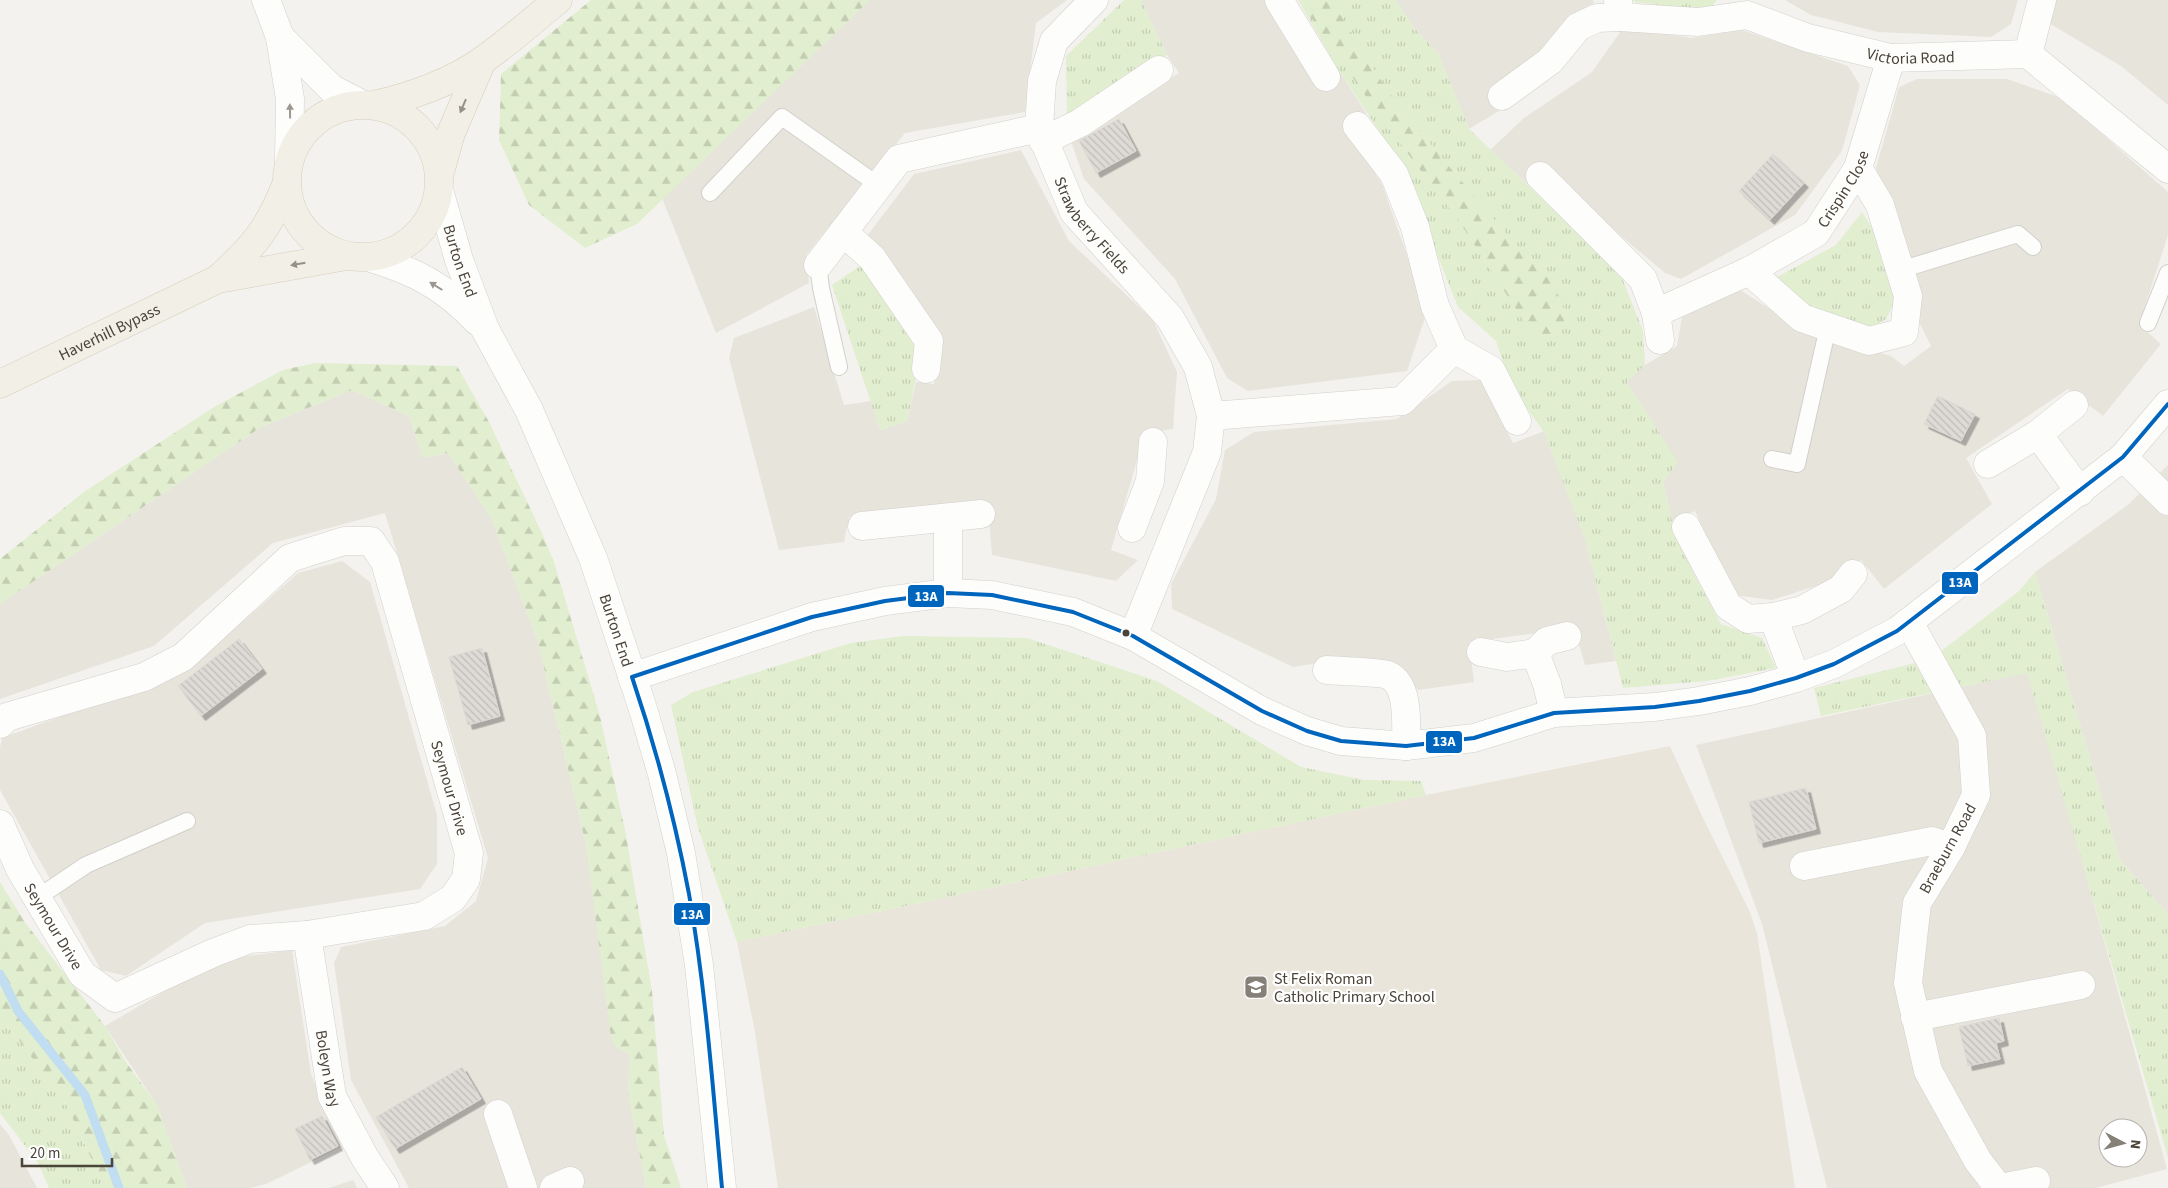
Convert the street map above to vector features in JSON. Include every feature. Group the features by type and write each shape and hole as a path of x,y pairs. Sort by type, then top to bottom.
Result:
{"main road":[{"path":"482,61 452,133 432,215 417,236 396,251 359,257 323,247 304,230 292,209 288,172 300,138 316,120 337,109 407,97 442,82 482,61 558,0"},
{"path":"367,104 398,112 418,127 433,148 440,181"},
{"name":"Haverhill Bypass","path":"0,384 218,279 243,257 264,232 275,212 288,172"},
{"name":"Haverhill Bypass","path":"218,279 359,257"}],"street":[{"path":"266,0 280,37 290,99 288,172"},
{"name":"Strawberry Fields","path":"1094,0 1054,41 1042,81 1041,135 1074,212 1170,318 1198,367 1211,416 1207,452 1133,636"},
{"path":"1279,0 1326,77"},
{"path":"2042,0 2028,54 2168,169"},
{"name":"Victoria Road","path":"1502,96 1550,61 1578,27 1619,8 1698,22 1747,8 1808,38 1891,58 2028,54"},
{"path":"280,37 332,89 367,104"},
{"name":"Crispin Close","path":"1656,313 1750,271 1816,233 1858,168 1891,58"},
{"path":"818,265 899,159 1041,135 1080,123 1158,70"},
{"path":"1357,126 1394,174 1415,227 1436,306 1454,350 1491,370 1517,421"},
{"path":"1750,271 1802,318 1868,341 1904,332 1908,296 1880,205 1858,168"},
{"path":"1540,176 1642,279 1656,313 1660,340"},
{"name":"Burton End","path":"440,181 459,260 486,329 528,410 593,558 662,774 681,853 699,965 722,1188"},
{"path":"843,232 872,258 929,341 926,369"},
{"name":"Burton End","path":"359,257 402,268 427,280 457,299 486,329"},
{"path":"1211,416 1402,401 1454,350"},
{"path":"632,677 812,617 885,601 948,593 992,596 1073,612 1133,636 1262,711 1307,731 1341,741 1406,746 1474,738 1554,713 1699,701 1750,691 1796,678 1834,664 1897,631 2080,492 2123,457 2168,404"},
{"path":"1988,464 2038,434 2074,405"},
{"path":"2038,434 2080,492"},
{"path":"1132,528 1150,481 1153,442"},
{"path":"2123,457 2168,501"},
{"path":"1150,481 1189,496"},
{"path":"862,526 981,514"},
{"path":"948,518 948,593"},
{"path":"1686,527 1728,606 1748,619 1773,617 1802,610 1841,589 1853,574"},
{"name":"Seymour Drive","path":"0,724 6,717 144,677 183,657 290,558 344,541 371,541 385,562 469,852 466,879 454,898 424,916 306,935 250,939 213,953 116,998 82,974 20,869 0,824"},
{"path":"1773,617 1796,678"},
{"name":"Braeburn Road","path":"1909,622 1972,736 1976,796 1951,847 1917,903 1908,983 1915,1017 1928,1071 1978,1161 2000,1188 2036,1181"},
{"path":"1481,652 1507,657 1536,653 1547,641 1567,636"},
{"path":"1536,653 1547,684 1554,713"},
{"path":"1326,670 1388,675 1402,689 1406,715 1406,746"},
{"path":"1804,866 1932,841 1951,847"},
{"name":"Boleyn Way","path":"306,935 332,1096 385,1188"},
{"path":"1915,1017 2081,985"},
{"path":"498,1114 524,1188"}],"lane":[{"path":"710,193 782,117 878,185"},
{"path":"1900,270 2018,234 2033,247"},
{"path":"818,265 839,367"},
{"path":"2148,323 2168,273"},
{"path":"1772,459 1797,464 1828,327"},
{"path":"37,898 86,865 187,821"}],"shaded area":[{"path":"870,0 1067,0 1036,23 1025,112 905,133 806,255 809,283 716,333 662,198"},
{"path":"1141,0 1269,0 1317,83 1338,69 1366,113 1347,130 1382,184 1427,312 1407,371 1248,391 1227,378 1175,279 1084,179 1071,141 1179,73 1167,55"},
{"path":"1396,0 1593,0 1594,3 1543,51 1492,92 1499,111 1469,129 1438,53 1414,28"},
{"path":"1785,0 2018,0 2011,24 1991,37 1878,32 1811,15"},
{"path":"2052,0 2168,0 2168,105 2121,66 2047,22"},
{"path":"1623,28 1692,38 1742,30 1848,66 1860,85 1842,151 1795,215 1681,279 1665,273 1552,178 1533,189 1490,150 1524,118 1592,72"},
{"path":"1917,79 2007,79 2061,98 2168,192 2168,235 2139,325 2161,344 2103,416 2068,389 1966,458 1992,504 1884,589 1861,560 1832,581 1772,600 1734,595 1695,511 1672,521 1663,482 1627,381 1645,365 1677,346 1682,317 1737,288 1808,333 1891,356 1904,366 1931,346 1916,316 1876,168 1899,87"},
{"path":"1021,150 1069,241 1153,320 1177,372 1173,429 1145,433 1111,550 1138,560 1116,581 992,555 988,505 849,517 844,542 779,550 729,358 734,338 814,307 844,405 871,401 880,430 907,421 916,382 934,384 939,334 867,236 914,174"},
{"path":"1481,380 1513,443 1544,431 1585,539 1616,661 1585,665 1574,628 1469,642 1474,682 1418,690 1402,674 1337,660 1293,667 1172,609 1171,584 1216,499 1225,450 1254,432 1397,419 1452,381"},
{"path":"352,390 409,416 423,458 448,453 492,520 538,642 586,845 616,1047 630,1054 628,1092 646,1188 409,1188 351,1080 334,963 341,947 445,926 476,901 488,858 385,513 273,543 154,646 0,699 0,604 261,427"},
{"path":"2168,465 2168,914 2120,860 2035,572 2129,504"},
{"path":"342,561 370,582 437,815 437,864 420,889 205,923 126,976 101,970 0,790 0,747 2,738 189,669 298,573"},
{"path":"2030,672 2167,1169 2096,1188 1827,1188 1762,924 1696,745"},
{"name":"St Felix Roman Catholic Primary School","path":"1670,746 1703,818 1749,910 1757,933 1795,1188 778,1188 755,1032 737,942 1426,795"},
{"path":"292,950 311,1074 342,1147 266,1184 250,1188 187,1188 157,1105 105,1026 218,960"},
{"path":"0,1124 9,1135 37,1188 0,1188"},
{"path":"353,1180 357,1188 329,1188"}],"green space":[{"path":"591,0 870,0 637,224 585,248 529,205 499,140 501,74"},
{"path":"1124,0 1141,0 1167,55 1067,118 1066,56"},
{"path":"1298,0 1396,0 1414,28 1438,53 1469,129 1620,273 1643,331 1645,365 1627,382 1678,462 1663,482 1672,521 1694,574 1721,624 1762,638 1776,668 1707,681 1623,688 1585,539 1544,432 1511,386 1496,341 1458,307 1401,164 1338,69"},
{"path":"1299,0 1331,0 1385,87 1446,163 1516,245 1553,283 1569,321 1538,343 1459,221 1378,114"},
{"path":"1633,0 1717,0 1708,11 1635,2"},
{"path":"1862,212 1877,236 1895,302 1886,319 1872,328 1808,308 1775,278 1836,245"},
{"path":"863,264 922,349 907,421 880,430 832,285"},
{"path":"315,363 457,366 489,422 541,531 554,562 600,716 626,835 652,991 664,1135 681,1188 646,1188 628,1092 630,1054 616,1047 611,1037 586,845 538,642 492,520 448,453 423,458 409,416 352,390 261,427 0,604 0,559 84,492 214,407 283,370"},
{"path":"2035,572 2120,860 2168,914 2168,1158 2027,673 1821,716 1814,688 1931,659 2019,591"},
{"path":"903,636 1027,638 1157,681 1301,767 1364,780 1421,781 1426,795 737,942 698,828 671,705 693,692 851,643"},
{"path":"0,882 24,921 105,1026 126,1062 157,1105 187,1188 105,1188 67,1106 0,1014"},
{"path":"0,1014 67,1106 105,1188 49,1188 38,1163 0,1113"}],"building":[{"path":"1119,119 1136,151 1096,173 1079,141"},
{"path":"1773,154 1804,183 1770,220 1739,191"},
{"path":"1938,396 1975,414 1961,441 1924,424"},
{"path":"239,639 262,669 201,716 178,686"},
{"path":"482,648 500,716 468,725 449,657"},
{"path":"1806,788 1816,829 1759,843 1749,802"},
{"path":"1999,1018 2004,1041 1996,1043 2000,1059 1968,1066 1959,1027"},
{"path":"462,1067 481,1099 395,1149 376,1117"},
{"path":"322,1116 338,1146 310,1160 295,1129"}],"waterway":[{"path":"0,974 18,1011 85,1095 119,1188"}],"transit line":[{"name":"13A","path":"722,1188 705,1004 689,894 664,784 632,677 812,617 885,601 948,593 992,595 1073,612 1133,636 1262,711 1307,731 1341,741 1406,746 1474,738 1554,713 1655,707 1699,701 1750,691 1796,678 1834,664 1897,631 2123,457 2168,404"}],"place":[{"name":"St Felix Roman Catholic Primary School","path":"1256,987"}]}
